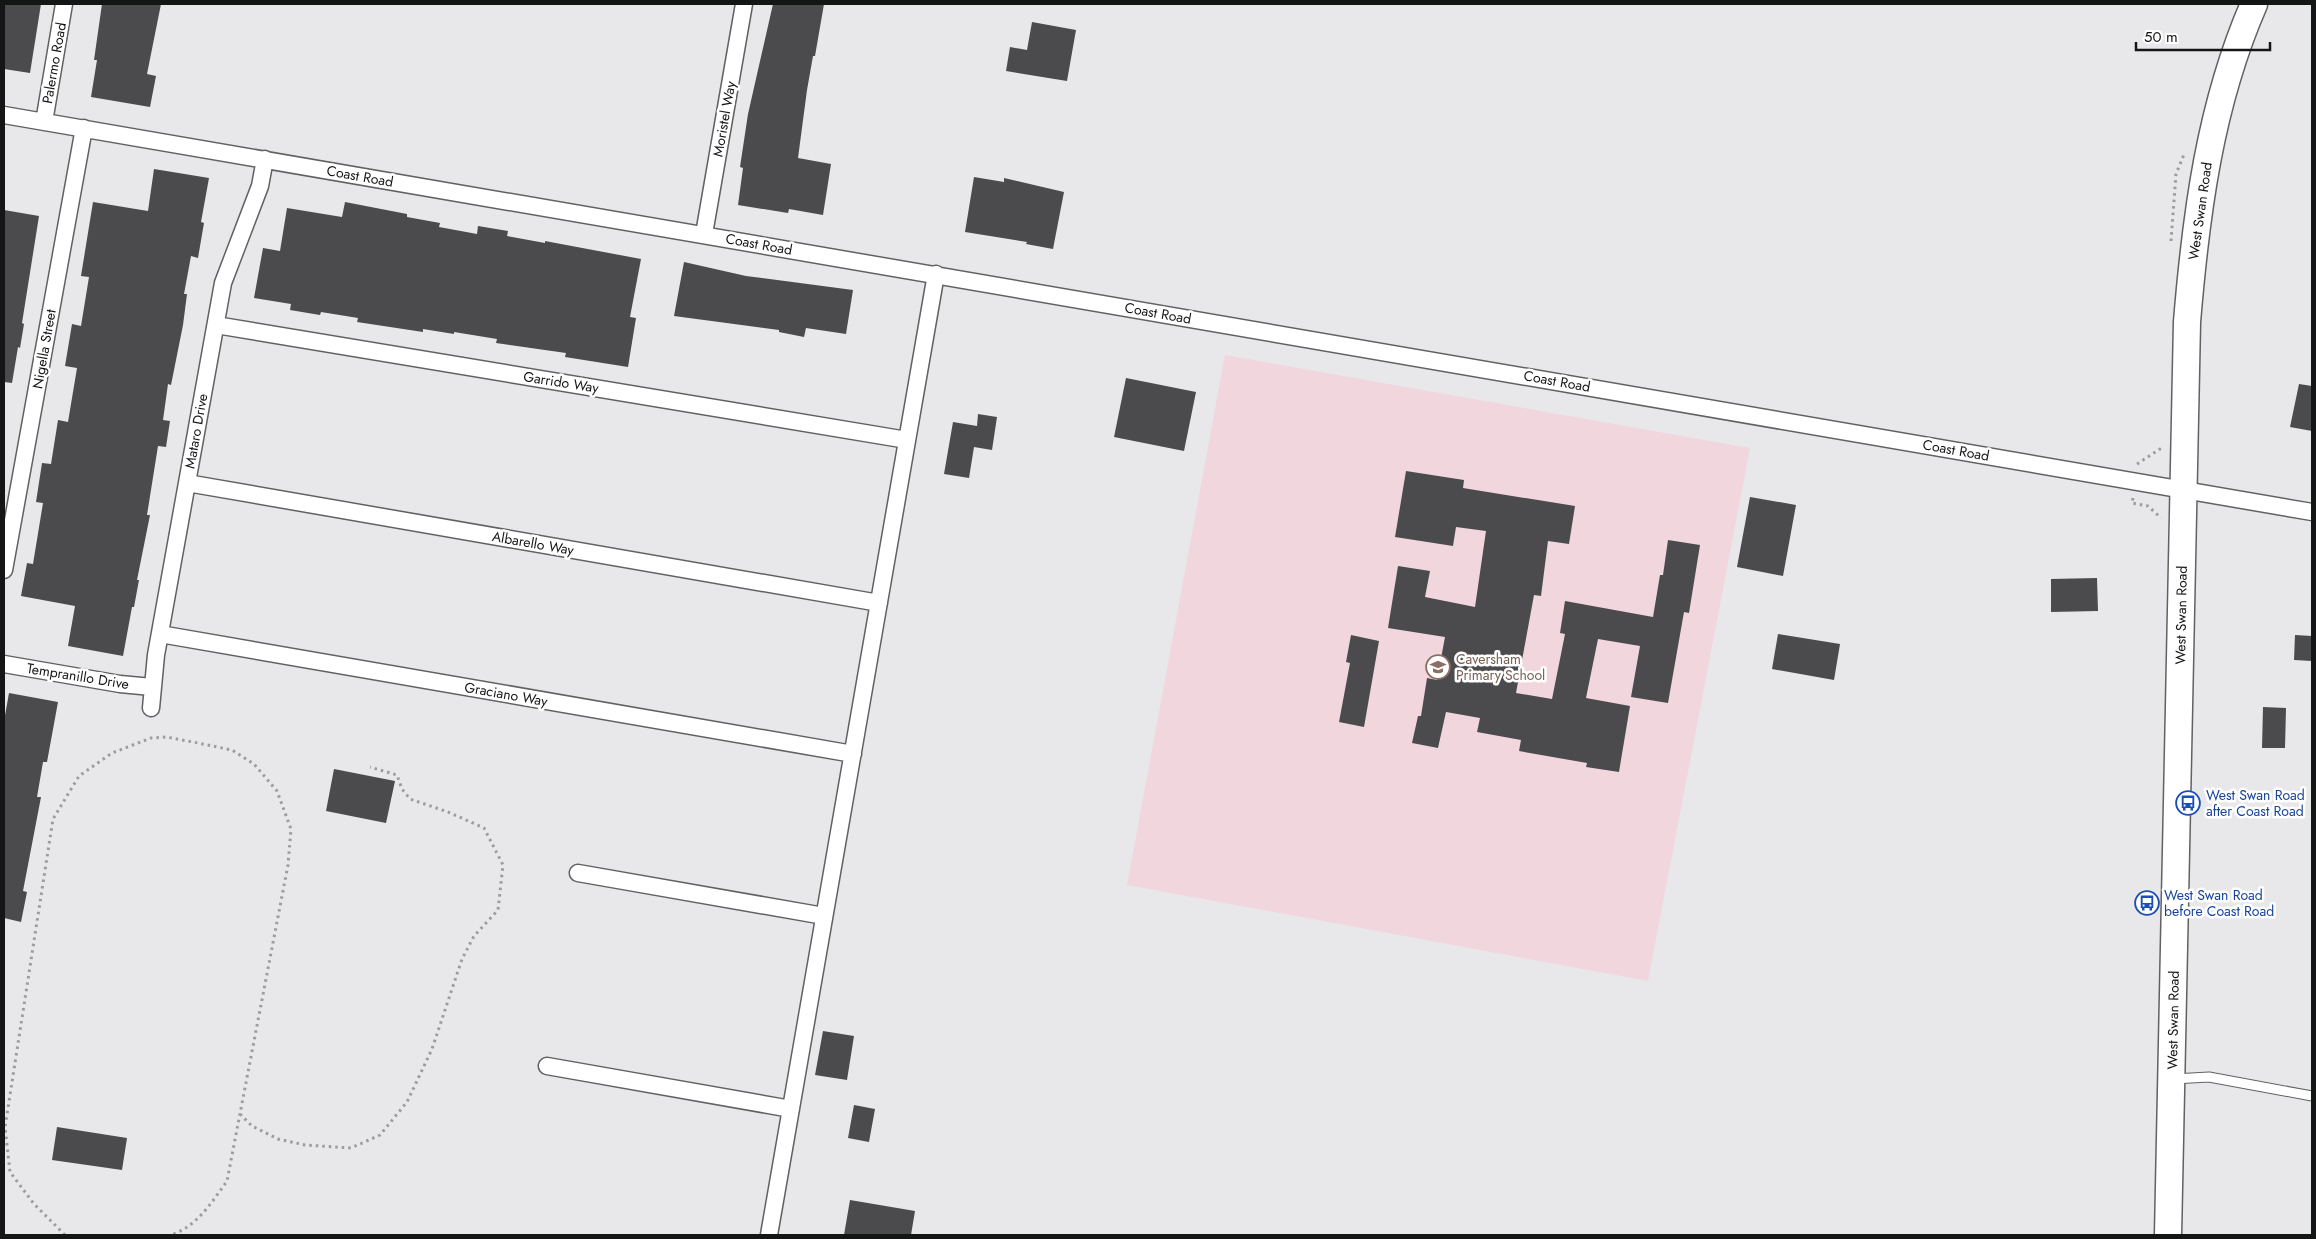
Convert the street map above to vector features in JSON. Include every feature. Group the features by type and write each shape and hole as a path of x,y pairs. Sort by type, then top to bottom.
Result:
{"main road":[{"name":"West Swan Road","path":"2168,1235 2188,322 2199,206 2217,110 2254,4"}],"street":[{"name":"Palermo Road","path":"44,122 64,4"},
{"name":"Moristel Way","path":"704,234 744,4"},
{"name":"Coast Road","path":"4,115 2312,512"},
{"name":"Nigella Street","path":"4,570 84,128"},
{"name":"Mataro Drive","path":"151,708 152,687 160,634 223,283 260,186 264,159"},
{"path":"769,1235 936,274"},
{"name":"Garrido Way","path":"216,325 907,440"},
{"name":"Albarello Way","path":"187,483 879,603"},
{"name":"Graciano Way","path":"160,634 852,754"},
{"name":"Tempranillo Drive","path":"4,664 120,684 152,687"},
{"path":"578,873 824,916"},
{"path":"547,1066 791,1109"}],"lane":[{"path":"2172,1079 2209,1077 2312,1096"}],"path":[{"path":"65,1235 34,1204 10,1172 5,1127 53,819 78,776 112,754 151,738 166,737 232,750 254,764 276,791 291,828 288,865 227,1181 206,1209 189,1226 183,1231 170,1235"},
{"path":"240,1114 252,1126 305,1145 351,1148 380,1135 407,1102 432,1049 462,959 474,936 498,910 503,865 484,828 448,812 410,799 402,789 397,775 370,767"}],"shaded area":[{"name":"Caversham Primary School","path":"1225,355 1750,448 1648,981 1127,885"}],"building":[{"path":"4,4 41,4 30,73 4,69"},
{"path":"102,4 161,4 147,74 156,76 150,107 91,97 97,60 94,60"},
{"path":"773,4 824,4 807,90 798,158 831,164 823,215 789,209 788,213 738,205 743,168 740,167 748,114"},
{"path":"1032,22 1076,30 1067,81 1006,71 1010,47 1027,50"},
{"path":"154,169 209,178 201,222 204,223 198,258 191,256 184,294 187,294 183,325 171,385 168,384 163,420 170,421 166,447 158,446 147,515 150,515 137,580 139,580 134,607 132,607 123,656 68,646 75,606 21,596 27,563 33,564 43,503 36,502 42,463 51,464 58,420 68,422 77,368 65,366 72,324 81,326 89,277 81,276 93,202 148,211"},
{"path":"974,177 1004,182 1004,178 1064,192 1053,249 1026,244 1027,242 965,232"},
{"path":"345,202 407,214 407,217 440,223 439,227 477,234 478,226 508,231 507,236 545,243 545,241 641,259 630,317 636,318 628,367 565,357 566,353 496,343 497,339 423,329 423,332 357,322 358,318 321,312 320,315 290,310 291,304 254,298 263,248 280,251 287,208 342,217"},
{"path":"4,210 39,216 22,323 24,324 12,383 4,382"},
{"path":"684,262 746,276 853,290 846,334 806,328 804,337 779,332 779,330 674,316"},
{"path":"1126,378 1196,392 1184,451 1114,437"},
{"path":"2299,384 2312,386 2312,431 2290,427"},
{"path":"978,414 997,417 992,450 974,447 969,478 944,474 953,422 977,426"},
{"path":"1406,471 1464,480 1463,488 1575,506 1569,544 1548,541 1541,596 1534,595 1516,693 1552,699 1565,634 1560,633 1565,601 1653,617 1660,575 1663,575 1668,540 1700,545 1689,613 1684,612 1668,703 1631,697 1640,646 1598,639 1586,698 1630,706 1619,772 1586,767 1587,763 1519,751 1521,740 1477,732 1480,718 1446,712 1438,748 1412,743 1418,716 1421,716 1427,678 1437,680 1445,637 1388,628 1398,566 1430,571 1425,597 1475,607 1486,531 1456,527 1453,546 1395,537"},
{"path":"1750,497 1796,505 1783,576 1737,567"},
{"path":"2097,578 2098,611 2051,612 2051,579"},
{"path":"1778,634 1840,644 1834,680 1772,669"},
{"path":"1351,635 1379,641 1364,727 1339,722 1350,663 1346,662"},
{"path":"2295,635 2312,636 2312,661 2294,660"},
{"path":"9,693 58,702 47,762 43,762 37,797 41,797 23,891 27,892 21,922 4,918 4,721"},
{"path":"2263,707 2286,708 2285,748 2262,748"},
{"path":"334,769 395,781 386,823 326,811"},
{"path":"823,1031 854,1036 847,1080 815,1075"},
{"path":"854,1105 875,1109 869,1142 848,1138"},
{"path":"57,1127 127,1138 122,1170 52,1160"},
{"path":"850,1200 915,1211 911,1235 844,1235"}],"place":[{"name":"Caversham Primary School","path":"1438,667"},
{"name":"West Swan Road after Coast Road","path":"2188,803"},
{"name":"West Swan Road before Coast Road","path":"2147,903"}]}
